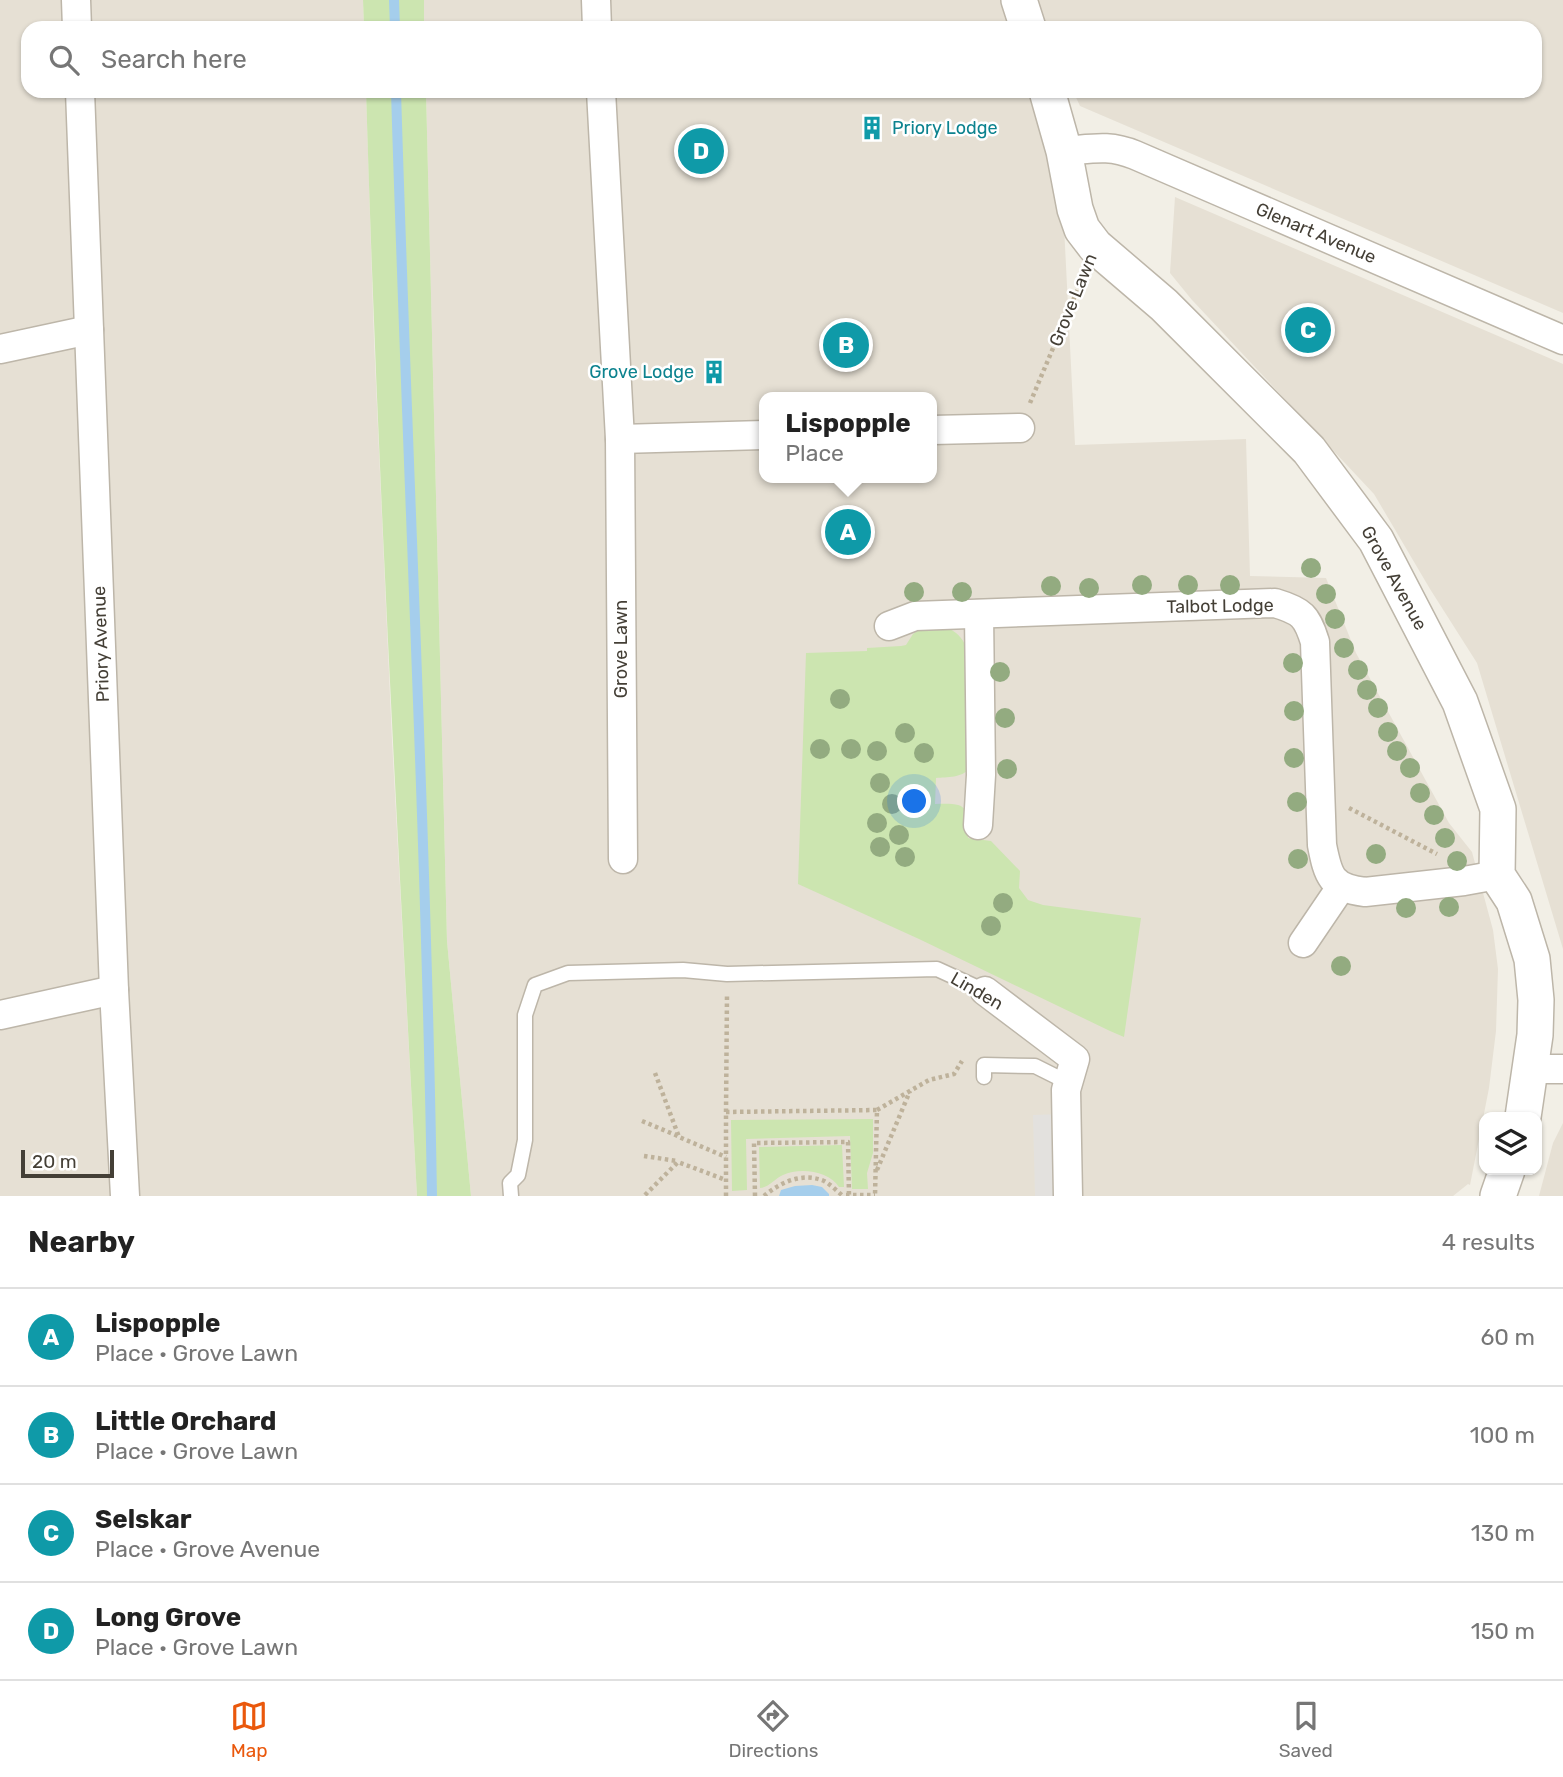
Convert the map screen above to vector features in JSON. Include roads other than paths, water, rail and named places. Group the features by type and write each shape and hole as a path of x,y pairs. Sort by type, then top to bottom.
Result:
{"street":[{"path":"76,0 77,21"},
{"path":"596,0 597,21"},
{"path":"1019,0 1026,21"},
{"name":"Priory Avenue","path":"80,98 114,990 125,1196"},
{"name":"Grove Lawn","path":"601,98 620,439 623,859"},
{"name":"Grove Avenue","path":"1049,98 1082,229 1096,246 1164,305 1310,450 1376,540 1460,702 1498,809 1480,878"},
{"name":"Glenart Avenue","path":"1064,151 1103,147 1135,155 1563,340"},
{"path":"0,349 89,330"},
{"path":"937,430 1020,428"},
{"path":"620,439 759,435"},
{"name":"Talbot Lodge","path":"889,626 915,617 979,614 1275,603 1293,608 1305,617 1315,642 1322,845 1325,864 1332,878 1341,887"},
{"path":"978,825 981,775 979,614"},
{"path":"1303,943 1341,887 1365,892 1480,878 1514,901 1532,959 1536,1000 1535,1035 1546,1069 1525,1112"},
{"path":"0,1016 114,990"},
{"name":"Linden","path":"985,991 1075,1059 1066,1090 1069,1196"},
{"path":"1498,1196 1505,1175"}],"lane":[{"name":"Linden","path":"511,1196 510,1183 518,1175 525,1140 525,1015 535,985 568,973 684,970 727,974 937,969 985,991"},
{"path":"984,1077 984,1065 1035,1066 1061,1079 1066,1090"}],"water":[{"path":"812,1185 822,1187 829,1196 779,1196 781,1190"}],"waterway":[{"path":"394,0 395,21"},
{"path":"396,98 432,1196"}],"place":[{"name":"Priory Lodge","path":"872,128"},
{"name":"Long Grove","path":"701,151"},
{"name":"Selskar","path":"1308,330"},
{"name":"Little Orchard","path":"846,345"},
{"name":"Grove Lodge","path":"714,372"},
{"name":"Lispopple","path":"848,532"}]}
